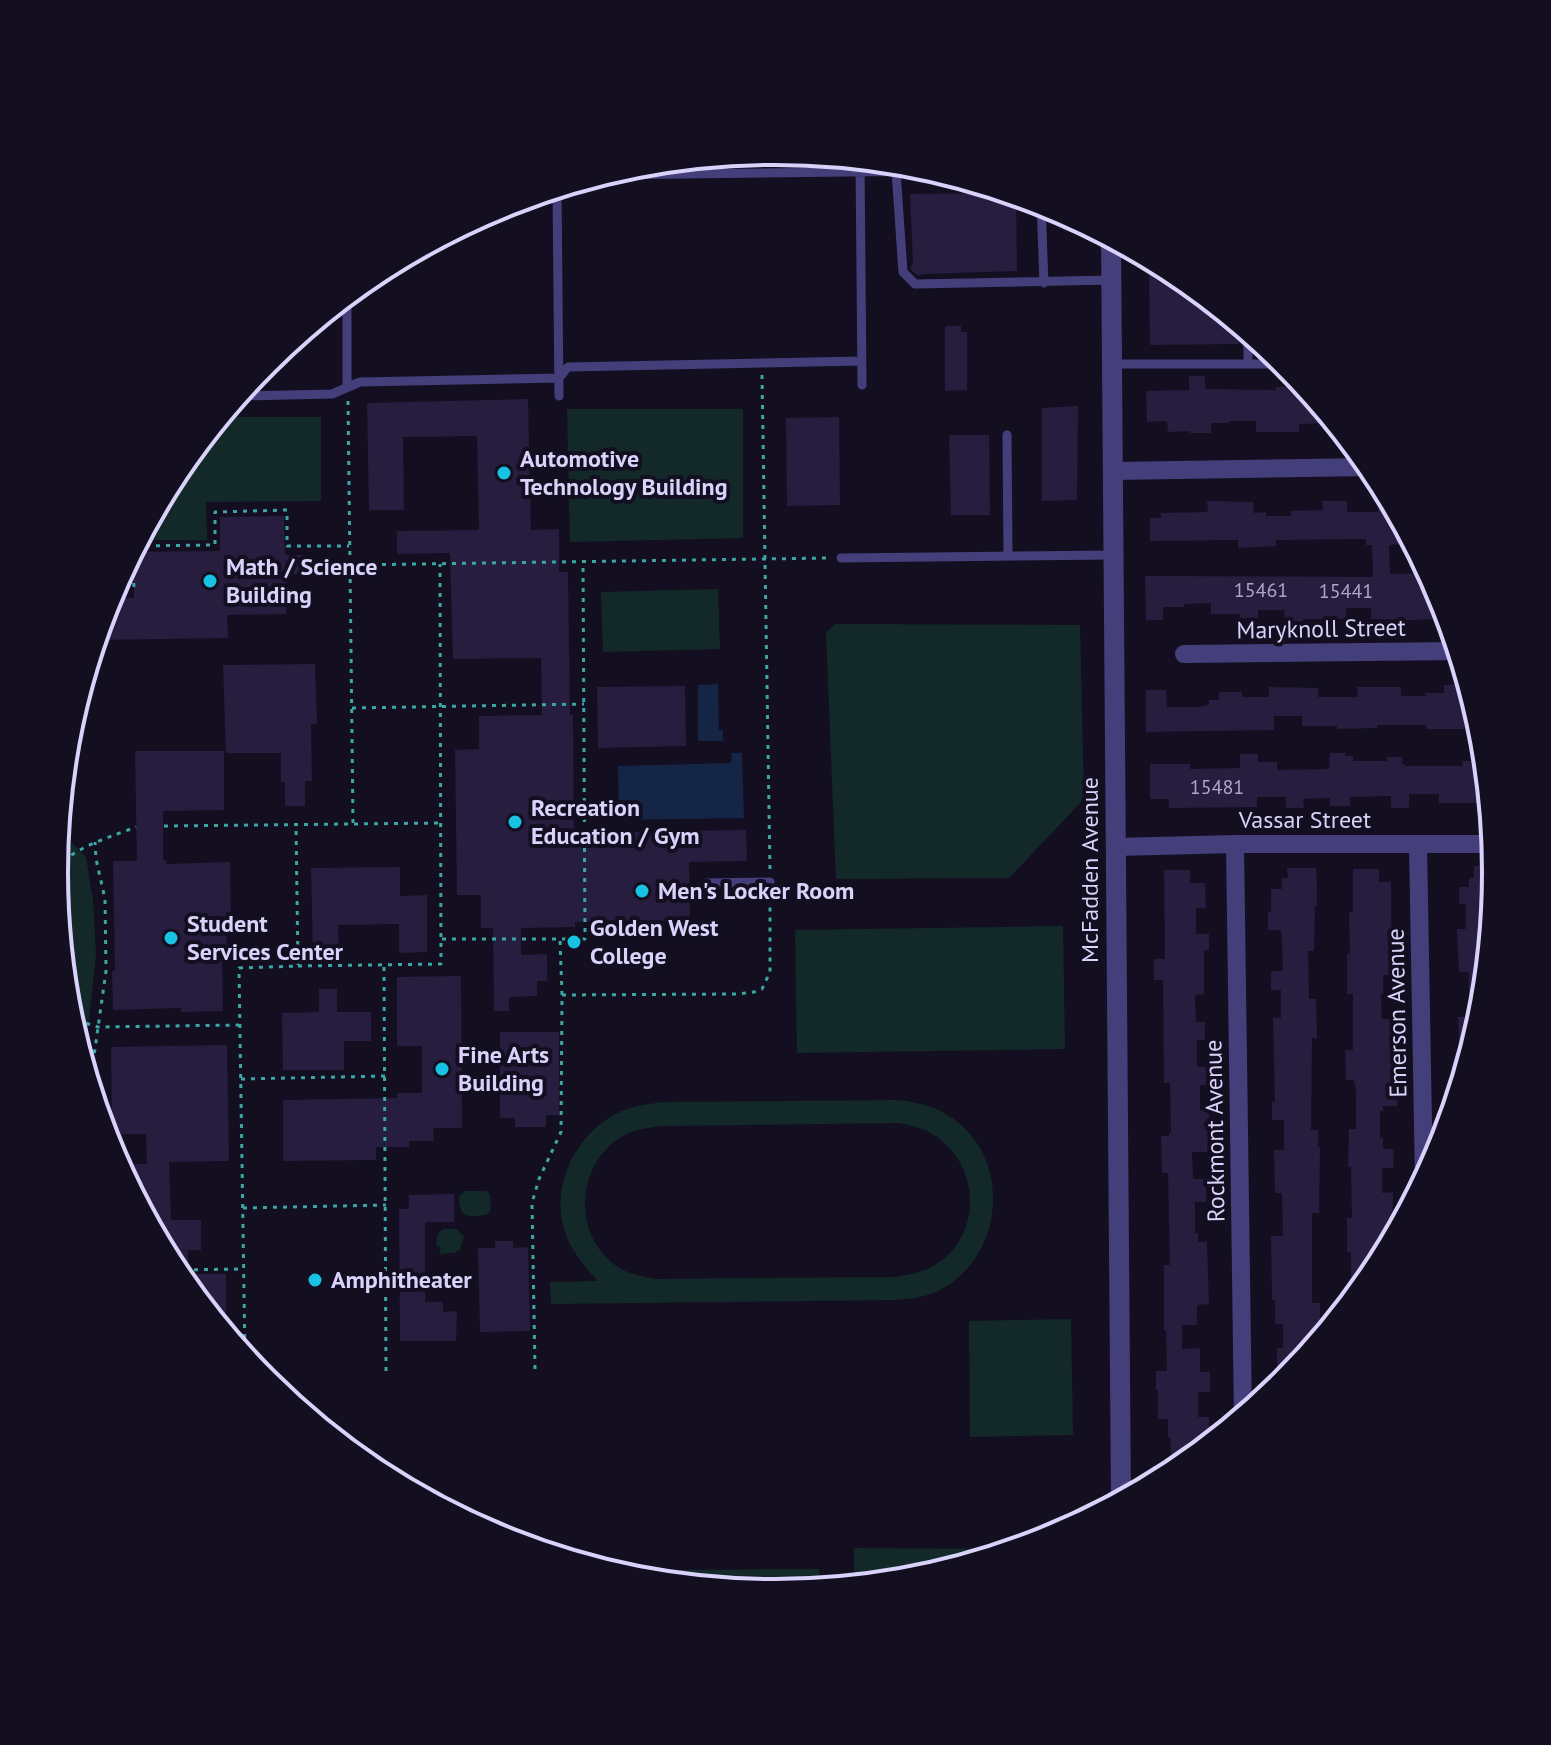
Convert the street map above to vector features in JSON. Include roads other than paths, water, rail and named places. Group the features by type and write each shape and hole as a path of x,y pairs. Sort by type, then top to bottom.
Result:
{"street":[{"name":"McFadden Avenue","path":"1117,253 1112,280 1112,364 1121,1489"},
{"path":"1113,471 1355,467"},
{"name":"Maryknoll Street","path":"1184,654 1447,651"},
{"name":"Rockmont Avenue","path":"1235,844 1243,1403"},
{"name":"Emerson Avenue","path":"1418,844 1424,1155"},
{"name":"Vassar Street","path":"1116,847 1482,844"}],"lane":[{"path":"861,172 862,385"},
{"path":"664,174 872,172"},
{"path":"896,176 903,272 915,284 1112,280"},
{"path":"557,200 559,396"},
{"path":"1042,217 1044,283"},
{"path":"347,310 347,387"},
{"path":"1248,346 1248,364"},
{"path":"253,396 332,394 360,382 559,378 568,367 861,361"},
{"path":"1112,364 1267,364"},
{"path":"1007,435 1008,555"},
{"path":"841,558 1114,555"},
{"path":"707,883 770,882"}],"water":[{"path":"718,684 719,730 723,730 723,741 698,741 698,685"},
{"path":"732,753 742,753 744,818 619,820 618,766 731,763"}],"place":[{"name":"Automotive Technology Building","path":"504,473"},
{"name":"Math / Science Building","path":"210,581"},
{"name":"Recreation Education / Gym","path":"515,822"},
{"name":"Men's Locker Room","path":"642,891"},
{"name":"Student Services Center","path":"171,938"},
{"name":"Golden West College","path":"574,942"},
{"name":"Fine Arts Building","path":"442,1069"},
{"name":"Amphitheater","path":"315,1280"}]}
